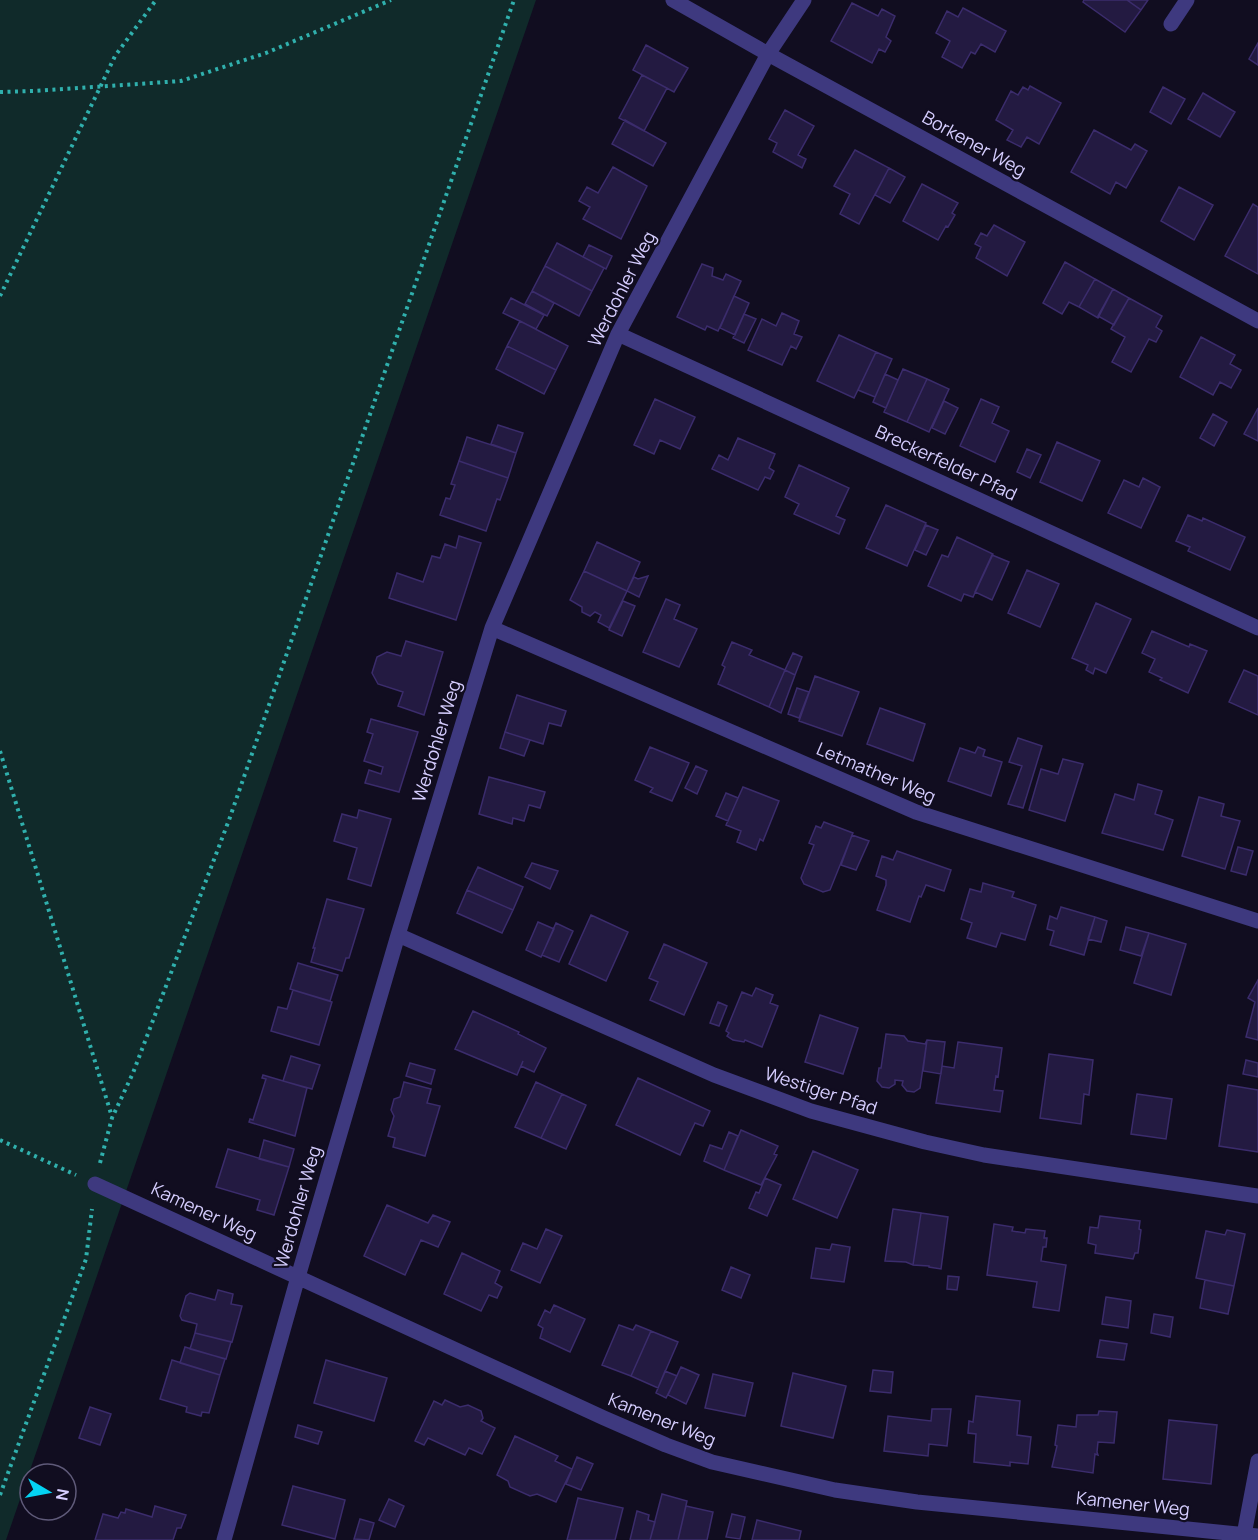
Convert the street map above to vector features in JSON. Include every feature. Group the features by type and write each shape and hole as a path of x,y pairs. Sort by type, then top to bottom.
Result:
{"street":[{"name":"Borkener Weg","path":"673,0 1258,321"},
{"name":"Werdohler Weg","path":"224,1540 398,936 492,628 618,334 768,54 804,0"},
{"path":"1171,24 1187,0"},
{"name":"Breckerfelder Pfad","path":"618,334 1258,628"},
{"name":"Letmather Weg","path":"492,628 916,812 1258,921"},
{"name":"Westiger Pfad","path":"398,936 714,1075 811,1111 925,1142 984,1155 1258,1196"},
{"name":"Kamener Weg","path":"95,1184 666,1445 712,1462 835,1490 904,1501 1248,1537"},
{"path":"1248,1537 1258,1461"}],"path":[{"path":"0,296 115,56 156,0"},
{"path":"0,92 181,81 266,53 391,0"},
{"path":"0,1495 86,1259 95,1184 112,1118 132,1073 229,820 514,0"},
{"path":"0,751 112,1118"},
{"path":"0,1140 95,1184"}],"green space":[{"path":"0,0 536,0 33,1462 18,1462 18,1505 6,1540 0,1540"}],"building":[{"path":"1084,0 1127,0 1141,10 1125,32 1083,2"},
{"path":"1127,0 1148,0 1141,10"},
{"path":"852,3 878,16 882,9 895,16 886,37 891,41 885,52 879,49 872,63 831,41"},
{"path":"963,8 1006,31 995,52 981,44 975,54 971,52 962,68 942,57 950,41 936,33 947,11 958,17"},
{"path":"1258,43 1258,65 1249,59"},
{"path":"646,45 688,68 674,92 633,70"},
{"path":"642,75 667,88 644,131 619,118"},
{"path":"1030,86 1061,103 1039,144 1027,137 1021,147 1007,140 1013,130 996,120 1011,91 1018,95 1023,87 1028,90"},
{"path":"1163,87 1185,99 1171,124 1150,112"},
{"path":"1203,93 1235,112 1220,137 1188,119"},
{"path":"785,110 814,126 798,155 806,159 802,168 773,152 777,143 769,139"},
{"path":"625,120 666,143 653,166 612,144"},
{"path":"1094,130 1131,150 1135,144 1147,151 1126,188 1116,182 1110,194 1071,172"},
{"path":"855,150 889,168 859,224 840,214 850,194 834,186"},
{"path":"613,167 647,186 621,239 583,219 590,207 579,201 587,187 598,193"},
{"path":"889,168 905,177 890,203 875,195"},
{"path":"922,184 958,203 952,213 955,215 938,240 903,221"},
{"path":"1179,187 1213,205 1194,240 1161,221"},
{"path":"1253,204 1258,207 1258,274 1225,256"},
{"path":"994,225 1025,242 1007,276 976,258 981,247 975,244 981,233 987,236"},
{"path":"557,243 604,268 592,291 545,266"},
{"path":"589,245 612,256 606,269 583,257"},
{"path":"1065,262 1095,279 1079,307 1069,302 1062,314 1043,303"},
{"path":"702,264 713,268 712,276 723,280 726,274 741,281 718,331 707,326 705,330 677,317"},
{"path":"545,266 592,291 579,316 532,291"},
{"path":"1095,279 1113,289 1098,318 1079,307"},
{"path":"1113,289 1129,298 1114,325 1098,316"},
{"path":"532,291 554,303 547,316 525,304"},
{"path":"734,296 749,303 735,335 720,328"},
{"path":"511,298 544,315 536,329 503,313"},
{"path":"1129,298 1162,316 1156,327 1162,331 1156,342 1149,339 1131,372 1112,362 1125,337 1111,329"},
{"path":"782,313 799,321 794,334 802,337 796,349 791,346 782,365 748,350 762,319 776,326"},
{"path":"744,314 756,319 744,343 733,338"},
{"path":"520,321 568,346 556,370 507,346"},
{"path":"839,335 876,352 854,398 817,381"},
{"path":"1201,337 1235,355 1230,364 1241,370 1231,388 1220,382 1213,395 1180,377"},
{"path":"507,346 556,370 544,394 496,369"},
{"path":"876,352 892,359 875,397 858,390"},
{"path":"903,369 927,379 907,422 884,412"},
{"path":"885,374 898,380 886,408 873,402"},
{"path":"927,379 949,389 929,432 907,422"},
{"path":"655,399 695,417 680,449 660,440 654,454 634,445"},
{"path":"981,399 999,407 992,423 1009,431 995,462 960,446"},
{"path":"944,401 958,408 945,434 932,428"},
{"path":"1258,408 1258,441 1244,434"},
{"path":"1213,414 1227,422 1214,446 1200,438"},
{"path":"498,425 523,433 516,453 491,444"},
{"path":"467,437 516,453 508,478 459,461"},
{"path":"738,438 775,454 769,468 774,471 770,479 765,477 758,490 712,469 719,455 728,460"},
{"path":"1057,442 1100,461 1082,501 1040,482"},
{"path":"1027,449 1041,455 1030,478 1017,472"},
{"path":"459,461 508,478 500,500 497,499 486,531 440,515 446,498 450,499 455,485 451,484"},
{"path":"799,465 849,488 836,516 845,520 839,534 794,514 799,504 785,497"},
{"path":"1143,478 1160,487 1141,528 1108,513 1124,480 1139,487"},
{"path":"886,505 926,523 907,566 866,548"},
{"path":"1188,515 1202,521 1203,518 1245,537 1230,570 1188,551 1190,547 1176,541"},
{"path":"926,525 938,530 926,555 915,550"},
{"path":"459,536 481,543 456,620 389,598 397,573 423,582 432,556 440,558 445,544 456,548"},
{"path":"957,537 993,554 973,597 964,594 961,601 928,586 942,555 948,557"},
{"path":"597,542 640,562 627,591 584,571"},
{"path":"992,555 1009,562 992,600 975,592"},
{"path":"1027,570 1059,584 1040,627 1008,613"},
{"path":"584,571 627,591 609,628 598,622 601,615 595,612 590,616 582,612 582,607 570,600"},
{"path":"648,576 639,597 627,591 634,577 638,579"},
{"path":"666,599 680,605 674,619 697,629 679,667 643,652"},
{"path":"623,601 635,606 622,636 609,630"},
{"path":"1096,603 1131,619 1106,673 1095,668 1093,674 1086,670 1088,665 1072,658"},
{"path":"1152,631 1189,647 1190,644 1207,651 1188,693 1160,680 1162,678 1149,672 1155,659 1142,653"},
{"path":"406,641 443,652 424,715 398,706 403,692 378,684 372,673 377,657 387,652 401,656"},
{"path":"732,642 752,650 749,655 785,670 769,707 718,684 725,667 722,665"},
{"path":"793,653 802,657 795,675 785,670"},
{"path":"785,670 795,675 781,713 769,707"},
{"path":"1244,670 1258,676 1258,715 1229,702"},
{"path":"815,676 859,692 842,736 799,721"},
{"path":"797,688 809,692 799,718 788,714"},
{"path":"517,695 566,711 561,726 549,723 543,744 505,732"},
{"path":"880,708 925,724 913,761 867,744"},
{"path":"371,719 418,732 399,792 365,783 369,770 381,774 383,767 364,761 373,734 367,732"},
{"path":"505,732 530,740 524,756 500,748"},
{"path":"1018,738 1042,746 1023,808 1008,804 1022,766 1009,762"},
{"path":"650,747 689,763 672,801 650,792 653,788 635,780"},
{"path":"978,747 985,750 983,756 1002,762 991,796 948,781 960,748 975,753"},
{"path":"1063,759 1083,764 1065,821 1029,810 1041,769 1058,774"},
{"path":"696,766 707,771 697,794 685,788"},
{"path":"489,777 545,792 540,808 529,805 524,821 513,818 512,824 479,814"},
{"path":"1138,784 1162,791 1155,814 1173,820 1163,850 1102,833 1115,794 1134,800"},
{"path":"743,787 779,801 763,841 760,839 756,850 737,842 741,831 726,825"},
{"path":"726,793 738,798 728,821 716,816"},
{"path":"1199,797 1224,804 1221,816 1240,821 1225,869 1182,856"},
{"path":"359,810 391,819 371,886 348,879 357,848 334,841 342,814 357,818"},
{"path":"824,822 853,833 830,890 823,892 804,884 801,878 814,845 809,843 816,826 821,828"},
{"path":"852,835 869,841 856,870 841,865"},
{"path":"1238,847 1253,851 1246,875 1231,871"},
{"path":"897,851 951,870 944,891 926,885 921,897 919,896 910,922 877,910 886,885 886,880 876,876 882,856 893,860"},
{"path":"532,863 558,871 550,889 525,877"},
{"path":"478,867 523,887 513,910 467,890"},
{"path":"983,883 1014,892 1012,897 1036,905 1025,940 1001,933 996,947 967,938 972,923 961,919 970,889 981,892"},
{"path":"467,890 513,910 502,933 457,913"},
{"path":"327,899 364,909 349,958 346,958 342,971 311,962"},
{"path":"1061,907 1095,917 1084,955 1050,945 1054,931 1047,929 1050,916 1057,919"},
{"path":"591,915 628,932 606,981 569,964"},
{"path":"1095,917 1107,921 1101,942 1088,939"},
{"path":"538,922 554,929 541,957 526,950"},
{"path":"556,923 573,931 559,962 542,955"},
{"path":"1126,927 1149,933 1141,956 1120,950"},
{"path":"1149,933 1186,944 1171,995 1134,983"},
{"path":"664,944 707,963 684,1015 650,1000 658,982 649,978"},
{"path":"298,963 338,975 330,1001 290,989"},
{"path":"1258,980 1258,1040 1246,1037 1255,1002 1248,998"},
{"path":"756,988 773,995 770,1003 778,1006 762,1047 745,1040 744,1042 733,1040 727,1036 729,1033 726,1031 742,992 752,996"},
{"path":"293,990 332,1002 319,1045 271,1031 278,1007 287,1009"},
{"path":"718,1002 727,1006 719,1026 710,1023"},
{"path":"473,1011 519,1032 518,1034 546,1048 534,1072 521,1066 523,1061 517,1075 455,1049"},
{"path":"820,1015 858,1028 843,1074 805,1062"},
{"path":"886,1034 904,1036 908,1041 925,1044 927,1040 920,1088 914,1092 907,1091 902,1085 903,1081 895,1080 895,1084 889,1088 882,1087 877,1081"},
{"path":"927,1040 945,1042 941,1074 923,1071"},
{"path":"958,1042 1002,1048 994,1090 1003,1091 1000,1112 936,1103 942,1066 954,1068"},
{"path":"1049,1054 1093,1060 1089,1095 1084,1094 1081,1124 1040,1118"},
{"path":"291,1056 320,1065 312,1089 283,1081"},
{"path":"1246,1060 1258,1063 1258,1077 1243,1074"},
{"path":"410,1063 435,1070 431,1084 406,1076"},
{"path":"263,1075 307,1088 295,1136 249,1122 250,1119 253,1120 266,1079 262,1078"},
{"path":"638,1078 710,1111 703,1126 695,1123 680,1155 616,1125"},
{"path":"404,1082 431,1089 427,1103 440,1106 425,1156 393,1147 395,1138 388,1136 394,1116 391,1110 394,1099 400,1097"},
{"path":"536,1082 562,1094 541,1138 515,1127"},
{"path":"1228,1085 1258,1090 1258,1152 1219,1146"},
{"path":"562,1094 586,1105 566,1149 541,1138"},
{"path":"1137,1094 1172,1099 1166,1139 1131,1134"},
{"path":"741,1130 778,1146 774,1154 777,1155 761,1185 724,1170"},
{"path":"729,1132 738,1136 724,1170 704,1161 710,1145 722,1149"},
{"path":"264,1140 294,1149 289,1167 259,1159"},
{"path":"228,1149 289,1167 274,1215 257,1210 260,1200 216,1187"},
{"path":"813,1151 858,1170 837,1218 793,1199"},
{"path":"765,1178 781,1185 767,1216 749,1208"},
{"path":"387,1205 428,1223 433,1215 450,1222 438,1247 421,1240 405,1275 364,1256"},
{"path":"893,1209 921,1213 913,1265 906,1262 885,1261"},
{"path":"921,1213 948,1217 941,1269 913,1265"},
{"path":"1100,1216 1140,1221 1138,1253 1135,1253 1133,1259 1095,1253 1096,1245 1088,1243 1090,1227 1098,1228"},
{"path":"994,1224 1013,1227 1012,1231 1025,1233 1026,1229 1045,1231 1046,1247 1043,1247 1041,1261 1066,1265 1059,1311 1033,1307 1037,1282 987,1275"},
{"path":"546,1229 562,1236 540,1283 511,1270 523,1243 537,1249"},
{"path":"1227,1230 1245,1234 1234,1286 1196,1278 1206,1231 1225,1235"},
{"path":"832,1244 850,1247 844,1282 811,1278 816,1248 830,1250"},
{"path":"462,1253 500,1271 495,1283 502,1287 497,1298 489,1295 481,1311 444,1294"},
{"path":"731,1267 750,1275 741,1298 722,1290"},
{"path":"948,1276 959,1277 957,1290 947,1289"},
{"path":"1205,1280 1234,1286 1228,1314 1200,1308"},
{"path":"218,1290 233,1294 231,1304 242,1306 232,1342 195,1333 197,1324 182,1320 180,1316 186,1296 190,1293 215,1300"},
{"path":"1106,1297 1131,1301 1128,1328 1102,1324"},
{"path":"554,1305 585,1319 570,1352 540,1338 543,1328 538,1325 545,1310 550,1313"},
{"path":"1154,1314 1173,1317 1170,1337 1151,1333"},
{"path":"619,1325 633,1330 636,1325 651,1331 631,1376 602,1365"},
{"path":"651,1331 678,1342 658,1388 631,1376"},
{"path":"195,1333 231,1342 226,1359 190,1349"},
{"path":"1100,1340 1127,1344 1124,1360 1097,1357"},
{"path":"185,1347 225,1359 220,1375 180,1363"},
{"path":"172,1360 220,1375 209,1413 202,1412 201,1416 186,1412 187,1407 160,1399"},
{"path":"326,1360 387,1378 374,1421 314,1403"},
{"path":"681,1367 699,1375 686,1404 668,1395"},
{"path":"873,1370 893,1372 891,1393 870,1391"},
{"path":"665,1371 677,1376 666,1398 656,1393"},
{"path":"793,1373 846,1386 833,1438 781,1426"},
{"path":"713,1374 753,1383 745,1416 705,1408"},
{"path":"976,1396 1020,1401 1017,1435 1031,1437 1028,1464 1010,1462 1010,1466 974,1462 976,1434 968,1433 969,1421 973,1422"},
{"path":"445,1400 460,1407 468,1405 481,1411 483,1418 481,1421 495,1428 482,1454 469,1448 465,1455 428,1438 424,1445 415,1441 434,1401 442,1405"},
{"path":"90,1407 111,1414 100,1445 79,1438"},
{"path":"932,1409 951,1409 947,1446 929,1444 928,1456 884,1451 888,1416 931,1421"},
{"path":"1099,1411 1117,1412 1114,1443 1098,1442 1098,1455 1095,1454 1093,1473 1052,1467 1057,1446 1055,1445 1058,1425 1076,1427 1077,1415 1098,1415"},
{"path":"1169,1420 1217,1425 1211,1484 1163,1479"},
{"path":"298,1425 322,1432 318,1444 295,1437"},
{"path":"515,1436 558,1456 555,1461 572,1469 556,1502 537,1494 530,1496 510,1487 508,1481 497,1475"},
{"path":"577,1457 593,1464 581,1490 566,1484"},
{"path":"293,1486 345,1500 335,1539 282,1525"},
{"path":"662,1494 687,1501 678,1540 650,1540"},
{"path":"578,1498 623,1508 615,1540 567,1540"},
{"path":"389,1499 404,1506 395,1527 379,1520"},
{"path":"155,1506 186,1515 181,1528 177,1528 173,1540 95,1540 103,1514 118,1518 121,1512 125,1513 126,1509 152,1517"},
{"path":"686,1506 713,1512 707,1540 678,1540"},
{"path":"637,1511 649,1515 648,1520 655,1522 650,1540 630,1540"},
{"path":"732,1514 745,1517 740,1539 726,1537"},
{"path":"360,1519 374,1523 369,1540 354,1539"},
{"path":"757,1520 801,1531 799,1540 752,1540"}]}
